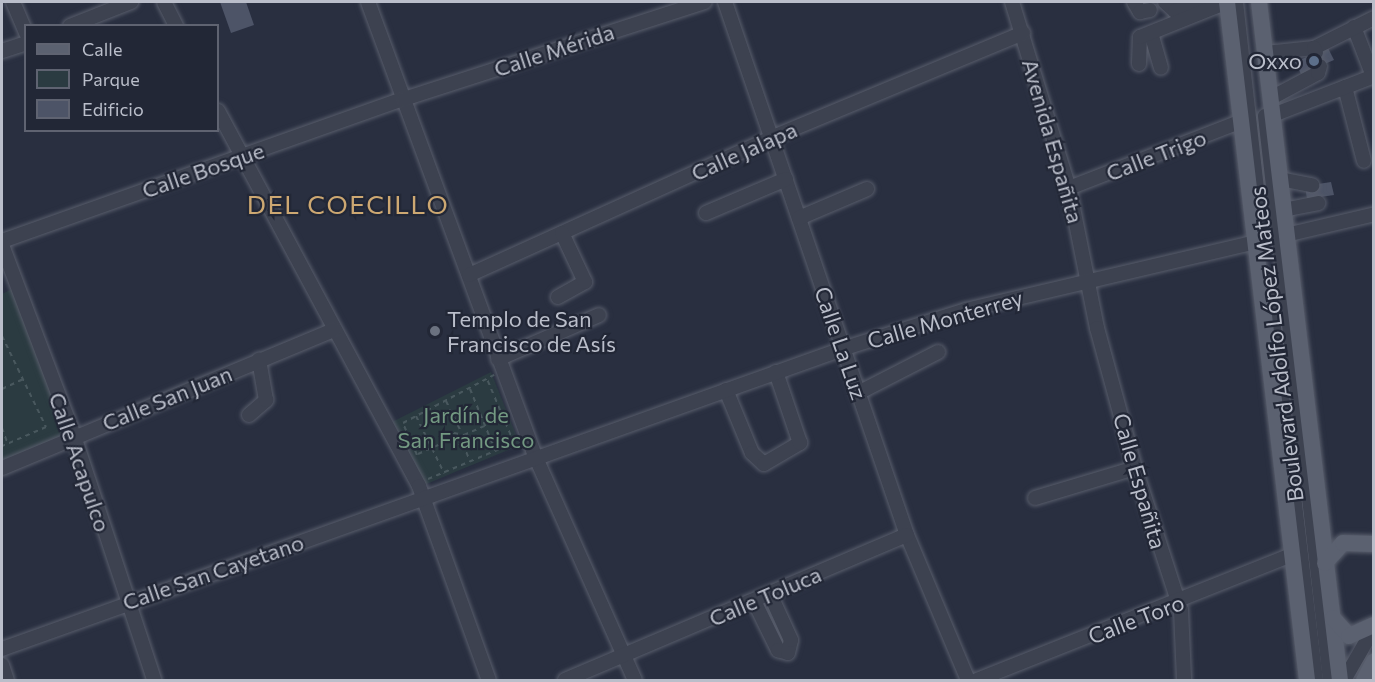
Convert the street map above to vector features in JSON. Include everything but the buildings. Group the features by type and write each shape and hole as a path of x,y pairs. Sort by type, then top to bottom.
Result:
{"main road":[{"name":"Boulevard Adolfo López Mateos","path":"1227,2 1242,121 1270,238 1342,681"},
{"name":"Boulevard Adolfo López Mateos","path":"1259,2 1283,210 1270,238 1294,554 1307,681"},
{"path":"1324,563 1343,543 1374,544"},
{"path":"1332,616 1348,636 1374,626"},
{"path":"1364,681 1374,661"}],"street":[{"path":"13,2 24,28"},
{"path":"75,24 130,2"},
{"path":"164,2 175,24"},
{"path":"368,2 536,458 635,681"},
{"name":"Calle Mérida","path":"404,99 705,2"},
{"name":"Calle La Luz","path":"725,2 773,137 842,349 907,535 968,681"},
{"name":"Avenida Españita","path":"1012,2 1069,188 1088,282"},
{"path":"1134,2 1140,12 1150,10"},
{"path":"1165,2 1175,11 1203,2"},
{"path":"1139,64 1138,40 1227,2"},
{"path":"1236,2 1330,681"},
{"path":"1251,2 1270,238 1316,681"},
{"path":"1272,106 1317,60 1354,27 1374,18"},
{"path":"1272,106 1327,94 1373,76 1354,27"},
{"name":"Calle Jalapa","path":"469,275 773,137 1023,33"},
{"path":"1151,33 1161,68"},
{"path":"2,51 24,44"},
{"path":"1266,53 1317,60"},
{"path":"1317,60 1327,94"},
{"path":"1345,87 1364,161"},
{"name":"Calle Bosque","path":"2,243 404,99"},
{"path":"219,113 239,157 425,498 489,681"},
{"name":"Calle Trigo","path":"1069,188 1242,121"},
{"path":"706,213 786,178"},
{"path":"1280,179 1316,195 1325,226"},
{"path":"799,218 867,189"},
{"path":"1283,210 1316,195"},
{"name":"Calle Monterrey","path":"425,498 842,349 966,310 1374,214"},
{"path":"558,297 585,282 562,233"},
{"name":"Calle Acapulco","path":"2,243 74,436 154,681"},
{"name":"Calle Españita","path":"1088,282 1135,468 1178,602 1184,681"},
{"path":"498,359 599,315"},
{"name":"Calle San Juan","path":"2,468 74,436 334,330"},
{"path":"858,393 938,352"},
{"path":"249,415 266,400 259,360"},
{"path":"726,390 752,453 764,464 800,443 776,372"},
{"path":"1035,498 1135,468"},
{"name":"Calle San Cayetano","path":"2,649 127,602 425,498"},
{"name":"Calle Toluca","path":"566,681 907,535"},
{"name":"Calle Toro","path":"976,681 1294,554"},
{"path":"754,601 778,650 788,653 791,640 770,594"},
{"path":"1342,681 1374,626"},
{"path":"2,665 8,681"}],"path":[{"path":"2,336 46,428 2,446"},
{"path":"2,389 24,379"},
{"path":"421,463 403,423 487,379 514,442 429,479 425,471"},
{"path":"469,388 495,450"},
{"path":"446,400 464,435"},
{"path":"416,416 444,473"},
{"path":"464,435 485,426"},
{"path":"2,428 8,443"},
{"path":"417,454 461,432"},
{"path":"464,435 463,444 471,461"},
{"path":"451,439 456,446 463,444"}],"green space":[{"path":"16,287 72,437 2,467 2,294"},
{"name":"Jardín de San Francisco","path":"491,372 520,445 424,485 392,422"}],"place":[{"name":"Oxxo","path":"1314,61"},
{"name":"Templo de San Francisco de Asís","path":"435,331"}],"district":[{"name":"DEL COECILLO","path":"348,204"}]}
